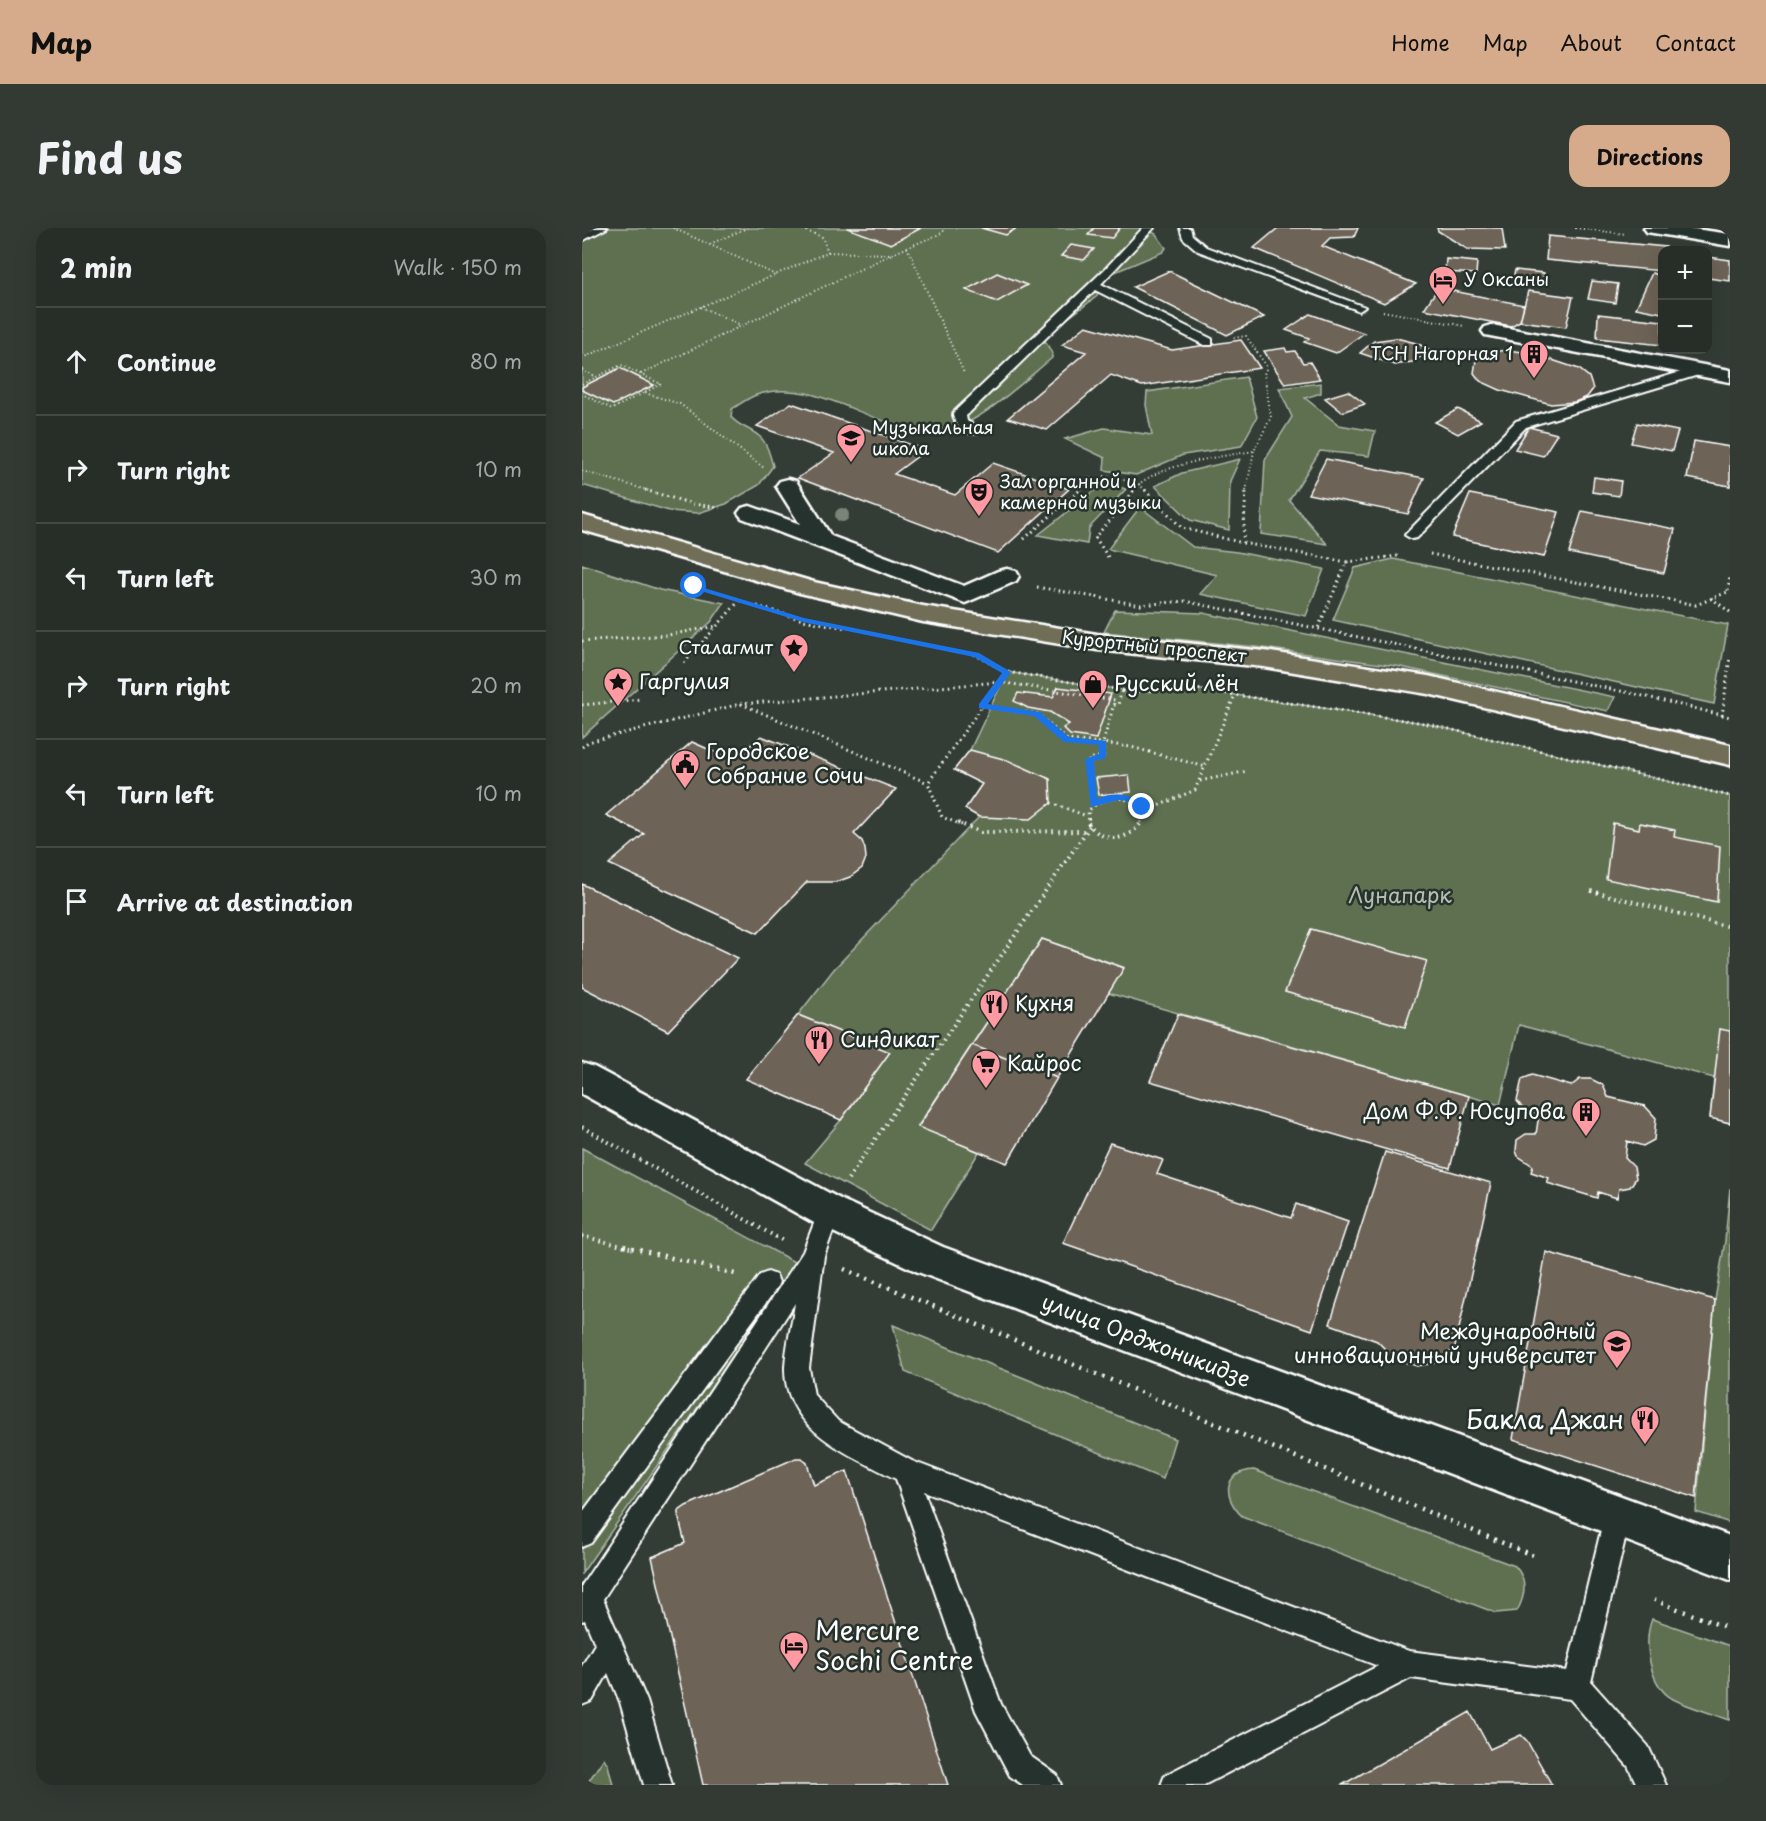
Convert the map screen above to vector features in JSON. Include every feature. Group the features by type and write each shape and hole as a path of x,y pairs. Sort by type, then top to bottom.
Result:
{"main road":[{"name":"Курортный проспект","path":"582,522 809,588 922,614 1097,642 1264,659 1428,685 1730,755"}],"street":[{"path":"1653,228 1698,232 1730,240"},
{"path":"1482,329 1730,376"},
{"path":"788,486 822,540"},
{"path":"750,513 966,595 1007,576"},
{"name":"улица Орджоникидзе","path":"582,1077 837,1198 931,1260 1617,1518 1730,1558"}],"lane":[{"path":"582,238 602,228"},
{"path":"973,430 961,423 959,415 1044,330 1094,285 1149,228"},
{"path":"1185,228 1186,236 1202,249 1359,306"},
{"path":"1094,285 1208,342"},
{"path":"1412,535 1521,424 1701,370"},
{"path":"658,1785 633,1701 609,1646 585,1603 813,1256 837,1198"},
{"path":"813,1256 797,1368 803,1401 829,1429 905,1471 1409,1664 1576,1686 1638,1756 1652,1785"},
{"path":"582,1534 768,1282"},
{"path":"905,1471 990,1711 1020,1766 1047,1785"},
{"path":"1576,1686 1617,1518"},
{"path":"582,1691 609,1646"},
{"path":"1175,1785 1409,1664"}],"path":[{"path":"673,228 776,275"},
{"path":"709,245 747,228"},
{"path":"799,228 822,237 828,252"},
{"path":"641,374 892,254 942,233 945,228"},
{"path":"907,247 976,399"},
{"path":"582,358 828,252 892,254"},
{"path":"1359,306 1482,329"},
{"path":"700,307 742,325"},
{"path":"1208,342 1246,336 1268,367 1264,374 1271,417 1254,451 1246,486 1243,543"},
{"path":"582,384 621,365 661,384 612,409 582,394"},
{"path":"582,370 596,377"},
{"path":"644,393 681,404 788,486"},
{"path":"1108,557 1095,537 1122,507 1138,483 1188,462 1254,451"},
{"path":"582,471 693,504 750,513"},
{"path":"1104,476 1138,483 1182,528 1243,543 1347,562 1403,555"},
{"path":"1024,539 1083,487 1076,480"},
{"path":"1426,553 1696,605 1729,591 1730,576"},
{"path":"1318,628 1347,562"},
{"path":"1007,576 1050,591 1141,605 1184,601 1635,694 1730,717"},
{"path":"730,597 803,620 849,629"},
{"path":"1711,598 1730,612"},
{"path":"684,663 740,600"},
{"path":"582,641 668,635 717,627"},
{"path":"965,652 977,655 1007,672 1122,690 1135,692 1188,688 1424,723 1730,796"},
{"path":"1722,716 1730,657"},
{"path":"928,783 1007,672"},
{"path":"582,747 588,742 740,704 999,682 1115,700 1103,743 1103,756 1089,759 1094,805"},
{"path":"1114,705 1118,705 1122,690"},
{"path":"1144,812 1196,790 1235,695"},
{"path":"582,705 641,699"},
{"path":"740,704 928,783 942,817 981,832 1086,831"},
{"path":"982,706 1037,714 1067,740 1131,747 1206,767"},
{"path":"1200,781 1248,771"},
{"path":"1119,797 1134,801 1144,812 1145,819 1142,827 1135,833 1124,837 1102,836 1090,826 1087,816 1094,805 1107,798 1119,797"},
{"path":"1051,803 1087,816"},
{"path":"837,1198 1090,826"},
{"path":"1591,891 1730,927"},
{"path":"582,1128 813,1256 1534,1556"},
{"path":"582,1236 768,1282"},
{"path":"1654,1600 1730,1629"}],"green space":[{"path":"582,228 1144,228 1156,234 1166,248 1163,252 1115,272 1104,280 1096,297 1047,334 1045,341 1052,353 1052,358 993,407 956,427 930,431 905,428 807,393 782,391 756,395 747,399 732,409 731,417 762,439 773,466 759,485 726,504 698,513 669,511 582,485"},
{"path":"1246,377 1257,417 1241,446 1183,455 1136,475 1104,470 1105,458 1065,439 1104,428 1152,435 1146,405 1147,392"},
{"path":"1321,383 1321,393 1305,398 1339,425 1375,431 1369,456 1320,451 1289,500 1327,544 1261,534 1265,460 1292,417 1279,388"},
{"path":"1240,459 1230,481 1229,530 1190,520 1155,486 1182,473"},
{"path":"1089,478 1126,489 1089,528 1087,544 1038,535 1095,490"},
{"path":"1140,507 1193,547 1237,552 1324,569 1306,616 1200,594 1217,575 1108,549"},
{"path":"1393,559 1728,625 1714,704 1333,620 1355,568"},
{"path":"582,564 660,590 724,603 711,622 582,737"},
{"path":"1115,610 1203,613 1615,697 1608,711 1396,666 1256,647 1104,632"},
{"name":"Лунапарк","path":"1007,672 1135,692 1188,688 1424,723 1730,796 1730,1123 1710,1118 1714,1078 1519,1025 1500,1105 1108,993 1123,967 1042,939 918,1126 979,1152 931,1230 805,1163 841,1120 889,1052 798,1015 834,969 979,817 965,809 982,784 954,770 970,750"},
{"path":"582,1148 798,1264 582,1573"},
{"path":"1730,1188 1730,1523 1696,1512 1715,1300 1725,1241"},
{"path":"893,1325 1175,1439 1163,1479 905,1372"},
{"path":"1254,1470 1515,1566 1524,1582 1524,1593 1517,1611 1496,1613 1242,1516 1231,1501 1229,1487 1236,1475"},
{"path":"1652,1619 1730,1646 1730,1720 1673,1699 1658,1684 1653,1674 1648,1651"},
{"path":"604,1758 613,1785 586,1785"}],"building":[{"path":"847,228 921,228 891,244"},
{"path":"981,228 1017,228 1006,235"},
{"path":"1094,228 1120,228 1112,238 1088,235"},
{"path":"1278,228 1358,228 1354,237 1330,238 1322,246 1416,284 1384,303 1254,248"},
{"path":"1437,228 1502,228 1505,250 1467,249 1438,231"},
{"path":"1548,236 1658,246 1658,271 1546,260"},
{"path":"1071,245 1094,249 1084,260 1061,256"},
{"path":"1712,258 1730,260 1730,281 1712,279"},
{"path":"1446,259 1477,262 1476,274 1445,272"},
{"path":"1515,270 1544,273 1543,283 1513,280"},
{"path":"1169,271 1264,317 1227,335 1133,287"},
{"path":"997,273 1027,285 997,302 966,290"},
{"path":"1652,273 1658,275 1658,312 1636,308"},
{"path":"1592,281 1618,284 1615,303 1588,299"},
{"path":"1438,288 1524,305 1520,321 1511,326 1424,309"},
{"path":"1528,291 1573,297 1566,327 1520,321"},
{"path":"1310,314 1364,333 1336,353 1304,342 1309,338 1286,330"},
{"path":"1598,314 1658,321 1658,345 1597,338"},
{"path":"1086,326 1172,350 1241,340 1260,368 1142,386 1111,375 1047,430 1008,418 1086,352 1062,345"},
{"path":"1396,338 1429,349 1412,362 1395,365 1360,353 1374,341"},
{"path":"1285,348 1287,352 1295,351 1303,363 1310,362 1320,379 1285,384 1264,351"},
{"name":"ТСН Нагорная 1","path":"1507,350 1531,353 1579,369 1589,377 1593,389 1587,397 1575,402 1551,404 1500,390 1480,381 1474,373 1476,360 1492,352"},
{"path":"620,368 654,385 613,405 582,390 582,387"},
{"path":"1348,391 1365,404 1342,412 1325,398"},
{"path":"791,403 926,450 894,474 955,495 993,463 1069,489 998,553 798,478 834,453 757,426"},
{"path":"1458,409 1481,421 1458,434 1435,422"},
{"path":"1637,423 1678,431 1672,451 1631,443"},
{"path":"1529,427 1557,434 1543,456 1515,449"},
{"path":"1694,441 1730,447 1730,486 1687,478"},
{"path":"1326,459 1424,478 1408,514 1308,494"},
{"path":"1594,477 1621,481 1619,496 1592,492"},
{"path":"1470,494 1559,512 1544,557 1452,537"},
{"path":"1582,511 1675,529 1664,573 1569,553"},
{"path":"1058,687 1111,694 1096,739 1070,735 1063,728 1069,724 1050,712 1028,708 1014,701 1018,693 1053,697"},
{"path":"761,736 896,789 854,834 862,841 865,849 866,858 862,868 850,877 836,882 807,882 758,933 609,864 644,834 606,815 692,742 733,760"},
{"path":"970,750 1007,760 1050,779 1051,803 1031,819 979,817 965,809 982,784 954,770"},
{"path":"1129,775 1131,792 1099,795 1096,778"},
{"path":"1613,823 1639,829 1640,823 1675,830 1674,837 1720,846 1717,902 1606,879"},
{"path":"582,884 738,958 668,1031 582,987"},
{"path":"1311,929 1427,961 1405,1027 1285,992"},
{"path":"1042,939 1124,968 1057,1078 972,1045"},
{"path":"1178,1014 1469,1096 1450,1168 1150,1081"},
{"name":"Синдикат","path":"798,1015 890,1052 841,1120 746,1079"},
{"path":"1720,1029 1730,1031 1730,1123 1710,1118"},
{"path":"972,1045 1057,1078 1007,1163 918,1127"},
{"name":"Дом Ф.Ф. Юсупова","path":"1532,1075 1571,1086 1580,1079 1591,1079 1603,1085 1608,1097 1645,1106 1656,1118 1654,1140 1643,1146 1627,1141 1625,1158 1634,1167 1636,1178 1630,1187 1619,1189 1617,1198 1598,1192 1597,1198 1547,1183 1549,1178 1531,1172 1533,1166 1518,1156 1517,1140 1526,1134 1536,1134 1539,1114 1525,1111 1517,1101 1522,1079"},
{"path":"1110,1143 1163,1160 1157,1174 1291,1218 1296,1204 1348,1222 1312,1330 1063,1243"},
{"path":"1385,1152 1491,1183 1455,1347 1441,1362 1417,1366 1395,1359 1377,1341 1330,1324"},
{"name":"Международный инновационный университет","path":"1546,1252 1715,1300 1696,1498 1513,1439"},
{"name":"Mercure Sochi Centre","path":"796,1458 802,1458 807,1463 814,1485 847,1471 948,1785 703,1785 652,1557 685,1543 679,1511 686,1506"},
{"path":"1470,1712 1490,1749 1521,1735 1527,1741 1552,1785 1342,1785"}],"place":[{"name":"У Оксаны","path":"1443,306"},
{"name":"ТСН Нагорная 1","path":"1534,380"},
{"name":"Музыкальная школа","path":"851,464"},
{"name":"Зал органной и камерной музыки","path":"979,518"},
{"name":"Сталагмит","path":"794,674"},
{"name":"Гаргулия","path":"618,708"},
{"name":"Русский лён","path":"1093,710"},
{"name":"Городское Собрание Сочи","path":"685,790"},
{"name":"Кухня","path":"994,1030"},
{"name":"Синдикат","path":"819,1066"},
{"name":"Кайрос","path":"986,1090"},
{"name":"Дом Ф.Ф. Юсупова","path":"1586,1138"},
{"name":"Международный инновационный университет","path":"1617,1370"},
{"name":"Бакла Джан","path":"1645,1446"},
{"name":"Mercure Sochi Centre","path":"794,1672"}],"route":[{"path":"694,586 803,620 977,655 1007,672 982,706 1037,714 1067,740 1103,743 1103,756 1089,759 1094,805 1107,798 1119,797 1130,799 1142,807"}]}
